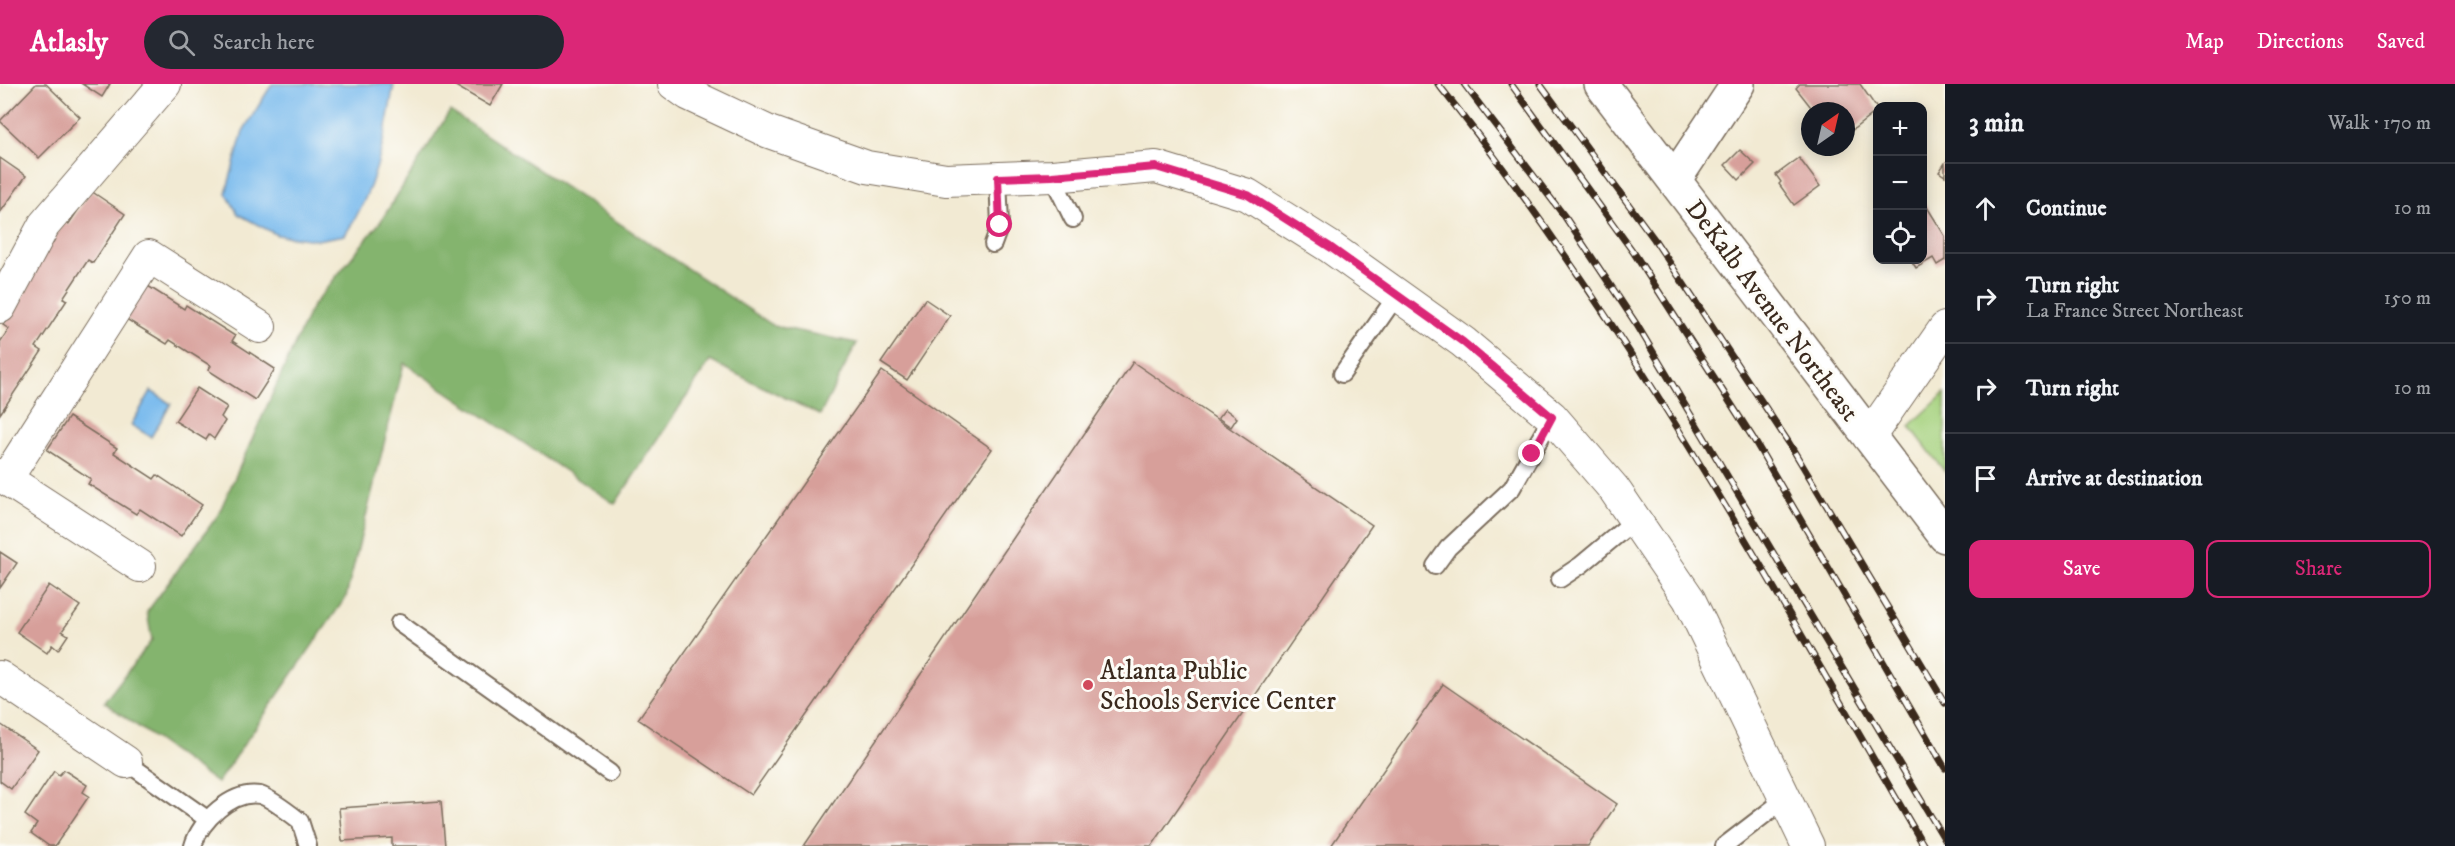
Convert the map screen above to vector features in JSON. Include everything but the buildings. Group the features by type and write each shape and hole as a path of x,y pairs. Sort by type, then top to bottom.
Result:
{"main road":[{"name":"DeKalb Avenue Northeast","path":"1601,84 1945,536"},
{"path":"1675,179 1738,84"}],"street":[{"path":"0,307 44,225 165,84"},
{"path":"674,84 688,94 769,132 867,167 946,180 1052,176 1156,167 1248,195 1330,247 1463,342 1552,417 1614,489 1689,599 1808,846"},
{"path":"140,566 3,477 149,256 260,327"},
{"path":"1869,437 1945,328"},
{"path":"0,677 126,762"}],"lane":[{"path":"1052,176 1073,219"},
{"path":"993,244 1000,225 998,178"},
{"path":"1342,374 1397,295"},
{"path":"1435,566 1448,548 1512,488 1552,417"},
{"path":"1560,579 1581,565 1635,520"},
{"path":"399,623 610,772"},
{"path":"126,762 207,819"},
{"path":"193,846 196,836 207,819 234,798 260,795 300,821 308,846"},
{"path":"1724,846 1785,799"}],"green space":[{"path":"450,111 774,326 857,343 820,415 710,361 615,504 404,363 346,597 217,783 104,702 152,640 147,612 218,515 311,308 381,221"},
{"path":"1945,393 1945,472 1910,426"}],"water":[{"path":"272,84 394,84 378,162 365,199 345,235 317,240 277,235 238,214 226,193 243,131"},
{"path":"151,391 171,404 151,437 131,425"}],"railway":[{"path":"1438,84 1507,174 1635,360 1753,553 1924,846"},
{"path":"1464,84 1565,217 1637,325 1945,840"},
{"path":"1511,84 1634,253 1753,438 1945,768"},
{"path":"1540,84 1654,239 1789,443 1945,703"}],"place":[{"name":"Atlanta Public Schools Service Center","path":"1088,685"}],"route":[{"path":"1000,225 998,178 1156,167 1248,195 1330,247 1463,342 1552,417 1532,454"}]}
